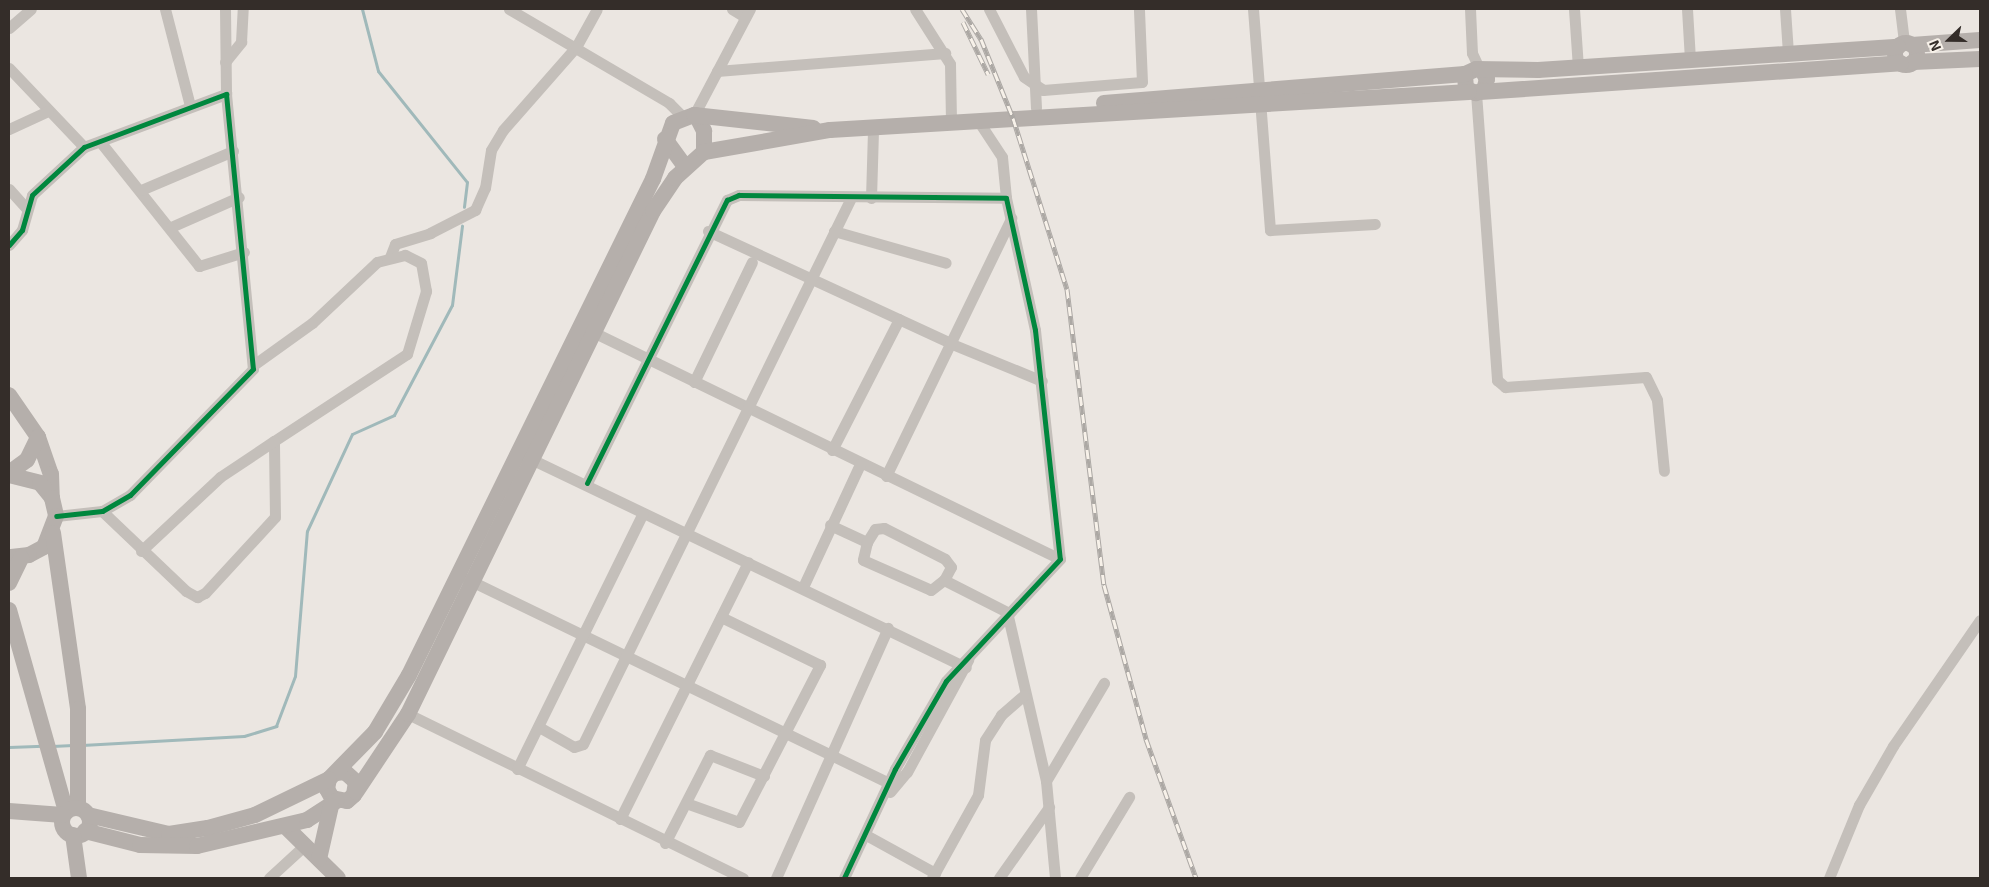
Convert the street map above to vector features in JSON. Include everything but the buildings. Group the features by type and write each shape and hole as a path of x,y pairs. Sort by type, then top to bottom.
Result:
{"main road":[{"path":"1262,96 1474,72 1578,68 1980,40"},
{"path":"1905,45 1895,56 1907,63"},
{"path":"951,123 977,114 1144,97 1475,92 1980,58"},
{"path":"1474,72 1463,82 1475,92"},
{"path":"1474,72 1487,83 1475,92"},
{"path":"9,811 76,819 169,834 208,828 264,811 332,776 389,712 531,459 653,211 685,167 704,152 830,130 980,122 1037,115 1144,97"},
{"path":"9,610 39,709 59,792 76,819 169,848 285,826 334,804 347,801 356,792 408,714 465,578 652,179 665,139 673,123 691,116 830,130"},
{"path":"691,116 704,131 704,152"},
{"path":"665,139 685,167"},
{"path":"9,395 38,437 51,474 52,498 56,516 53,533 78,709 76,819 79,878"},
{"path":"9,474 27,460 38,437"},
{"path":"9,474 32,478 52,498"},
{"path":"9,583 15,557 44,546 53,533"},
{"path":"332,776 353,778 356,792"},
{"path":"319,859 334,804 328,794 332,776"},
{"path":"285,826 338,878"}],"street":[{"path":"9,28 31,9"},
{"path":"165,9 190,106"},
{"path":"225,9 226,94 239,197 255,364"},
{"path":"225,62 241,42 243,9"},
{"path":"509,9 691,116 748,13 732,9"},
{"path":"390,257 396,244 430,234 475,210 485,188 491,150 503,130 576,48 597,9"},
{"path":"915,9 945,53 950,64 951,123"},
{"path":"989,9 1024,77 1035,88 1144,97 1139,9"},
{"path":"1031,9 1036,108"},
{"path":"1253,9 1262,96 1270,230 1375,224"},
{"path":"1470,9 1474,72"},
{"path":"1574,9 1578,68"},
{"path":"1687,9 1690,60"},
{"path":"1785,9 1788,53"},
{"path":"1900,9 1905,45"},
{"path":"717,71 945,53"},
{"path":"9,68 84,147"},
{"path":"1475,92 1497,380 1504,387 1646,376 1657,400 1664,471"},
{"path":"9,245 22,230 26,208 32,195 84,147 102,144 190,106 226,94"},
{"path":"9,129 48,111"},
{"path":"844,878 893,785 916,730 965,663 1007,612 1051,573 1060,559 1042,381 1028,290 1006,198 1002,157 980,122"},
{"path":"872,198 873,128"},
{"path":"102,144 171,227 198,266 244,252"},
{"path":"141,190 233,151"},
{"path":"9,188 26,208"},
{"path":"587,483 721,204 739,195 851,198 1006,198"},
{"path":"171,227 239,197"},
{"path":"539,727 574,747 580,746 628,659 851,198"},
{"path":"886,476 952,344 1011,218"},
{"path":"708,231 952,344 1042,381"},
{"path":"834,231 946,263"},
{"path":"56,516 102,512 130,495 255,364 312,323 366,270 390,257 411,256 423,269 426,291 406,354 220,477 142,551"},
{"path":"694,382 752,262"},
{"path":"832,450 899,319"},
{"path":"593,332 860,464 1060,559"},
{"path":"102,512 191,595 205,593 275,517 274,441"},
{"path":"531,459 587,483 687,534 965,663"},
{"path":"803,588 830,525 860,464"},
{"path":"517,769 539,727 581,635 643,513"},
{"path":"830,525 867,542"},
{"path":"884,528 945,559 951,567 944,580 931,590 863,560 867,542 875,529 884,528"},
{"path":"620,819 748,562"},
{"path":"465,578 628,659 686,685 785,736 893,785"},
{"path":"944,580 1007,612"},
{"path":"1007,612 1024,694 1046,781 1055,878"},
{"path":"686,804 737,824 785,736 820,662 721,617"},
{"path":"1829,878 1859,805 1893,746 1980,620"},
{"path":"776,878 888,628"},
{"path":"1046,781 1104,683"},
{"path":"866,835 934,876 978,795 985,740 1001,715 1024,694"},
{"path":"408,714 665,843 743,878"},
{"path":"665,843 712,754 764,776"},
{"path":"1080,878 1129,797"},
{"path":"999,878 1049,807"},
{"path":"269,878 305,845"}],"waterway":[{"path":"362,9 378,71 467,182 464,207"},
{"path":"82,745 244,736 276,726 295,676 307,531 352,434 394,415 452,305 462,226"},
{"path":"52,746 73,745"},
{"path":"9,747 43,746"}],"railway":[{"path":"962,9 981,39 1013,118 1067,289 1104,585 1146,739 1196,878"},
{"path":"963,22 988,74"}],"cycle path":[{"path":"9,245 22,230 32,195 84,147 226,94 253,369 130,495 102,511 56,516"},
{"path":"587,483 727,200 739,195 1006,198 1035,330 1060,559 946,681 895,769 844,878"}]}
